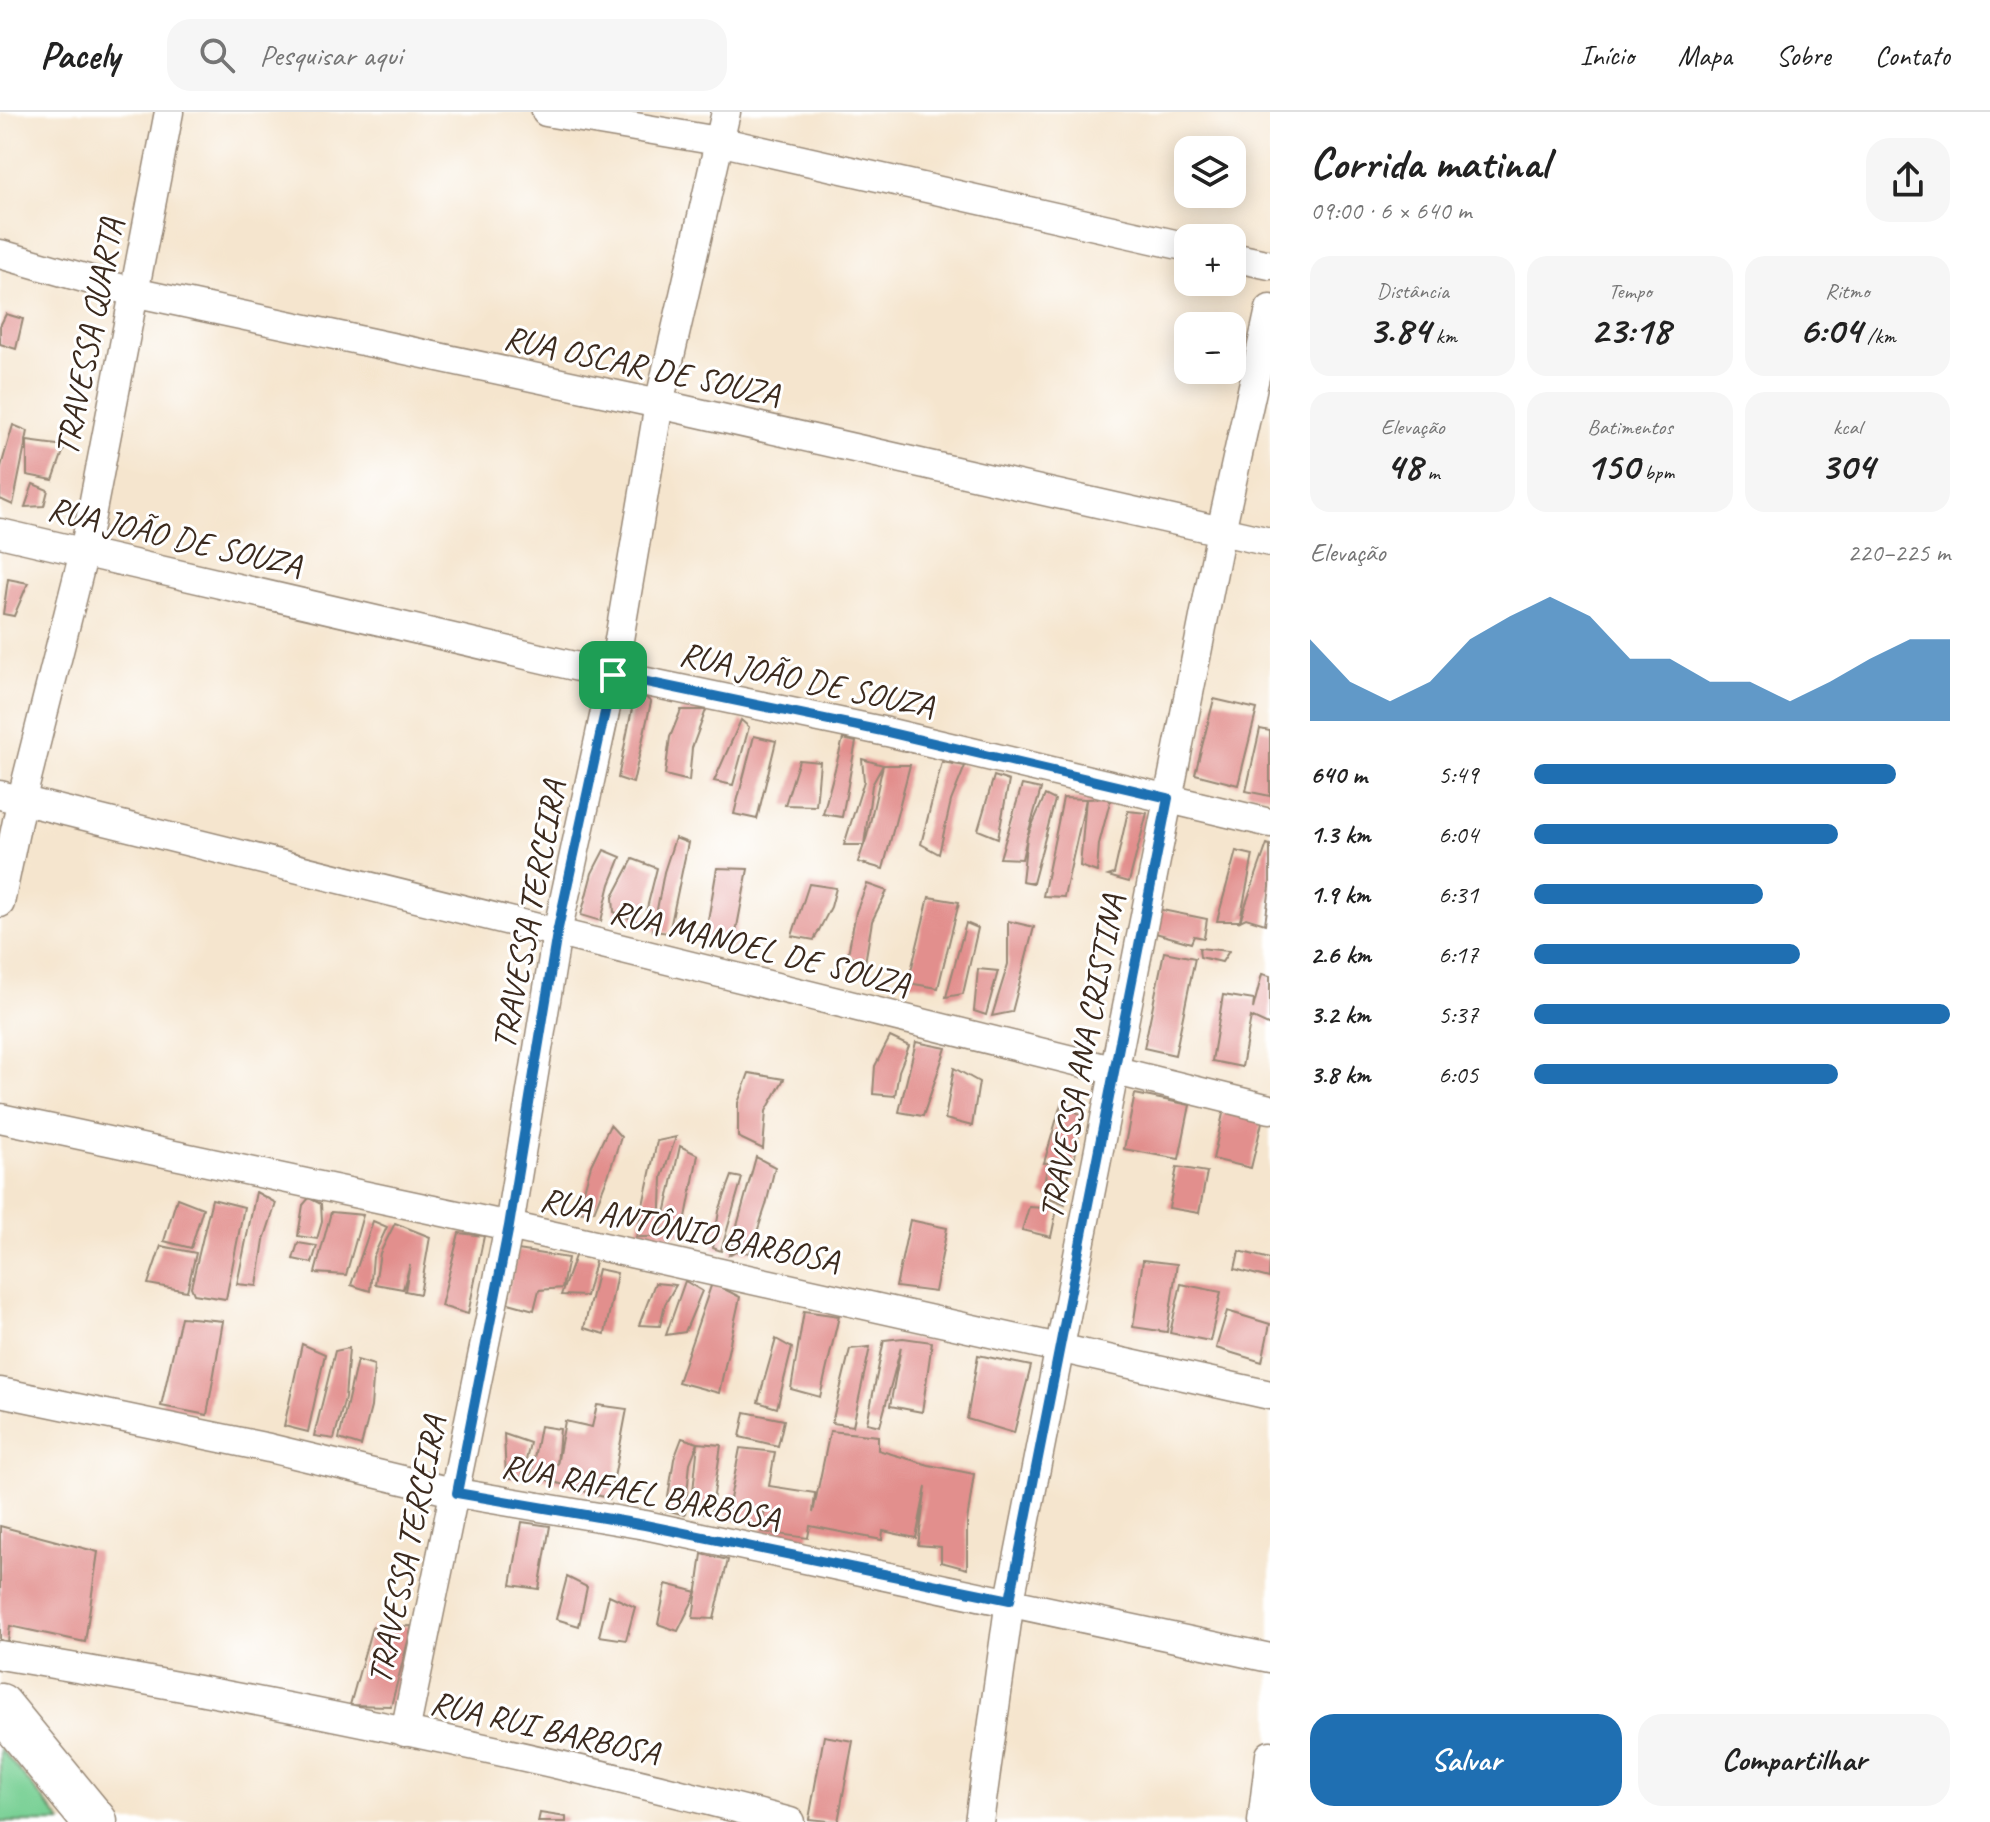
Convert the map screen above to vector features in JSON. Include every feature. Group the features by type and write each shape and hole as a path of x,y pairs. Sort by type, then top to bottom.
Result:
{"main road":[{"path":"0,1706 95,1822"}],"street":[{"name":"TRAVESSA QUARTA","path":"0,903 11,798 84,552 169,112"},
{"path":"546,112 718,141 1174,244"},
{"name":"TRAVESSA TERCEIRA","path":"405,1732 457,1493 509,1226 557,933 613,675 659,404 726,112"},
{"name":"RUA OSCAR DE SOUZA","path":"0,254 133,292 659,404 1270,542"},
{"path":"1246,260 1270,265"},
{"name":"TRAVESSA ANA CRISTINA","path":"979,1822 1010,1600 1221,531 1270,309"},
{"name":"RUA JOÃO DE SOUZA","path":"0,533 613,675 887,732 1270,823"},
{"name":"RUA MANOEL DE SOUZA","path":"11,798 1116,1074 1270,1109"},
{"name":"RUA ANTÔNIO BARBOSA","path":"0,1118 509,1226 1270,1395"},
{"name":"RUA RAFAEL BARBOSA","path":"0,1392 269,1448 457,1493 645,1525 1010,1600 1270,1658"},
{"name":"RUA RUI BARBOSA","path":"0,1655 135,1678 405,1732 790,1822"},
{"path":"1262,1822 1270,1755"}],"green space":[{"path":"0,1748 62,1822 0,1822"}],"building":[{"path":"6,314 23,319 16,349 0,344 0,326"},
{"path":"13,425 28,431 13,505 0,499 0,470"},
{"path":"27,441 65,446 53,480 27,475"},
{"path":"33,484 48,490 44,506 25,507"},
{"path":"8,579 28,583 14,616 3,614"},
{"path":"636,689 651,702 633,783 618,778"},
{"path":"1214,699 1257,709 1238,785 1195,774"},
{"path":"681,710 706,710 692,748 689,781 665,775 670,737"},
{"path":"741,720 749,727 733,785 714,781"},
{"path":"1260,729 1270,731 1270,796 1246,791"},
{"path":"754,736 776,741 757,819 734,814"},
{"path":"843,739 856,742 842,817 823,814"},
{"path":"862,759 883,765 910,765 883,869 858,862 864,845 844,845 864,781","holes":["883,765 867,836 864,844 872,785"]},
{"path":"799,760 820,762 816,806 785,805"},
{"path":"942,762 965,766 951,801 939,854 921,844"},
{"path":"994,776 1009,781 998,838 978,830"},
{"path":"1022,785 1041,789 1022,859 1000,858"},
{"path":"1045,795 1055,800 1033,883 1022,881 1027,837"},
{"path":"1063,798 1086,799 1064,897 1043,896"},
{"path":"1111,798 1099,844 1097,872 1080,866 1086,799"},
{"path":"1128,811 1147,813 1129,882 1108,876 1114,874"},
{"path":"675,838 688,843 669,933 653,931 664,872"},
{"path":"1267,844 1270,845 1270,887 1265,924 1246,918 1240,921"},
{"path":"604,850 621,857 610,884 601,921 581,915 592,873"},
{"path":"1236,851 1253,855 1240,921 1217,921"},
{"path":"633,859 657,868 643,924 614,912 613,897"},
{"path":"717,868 748,869 733,948 705,938"},
{"path":"809,884 836,888 831,907 814,940 792,936"},
{"path":"867,884 887,891 872,921 865,963 848,954 856,912"},
{"path":"929,897 959,902 938,988 908,983"},
{"path":"1157,909 1207,919 1204,938 1194,936 1191,943 1152,932"},
{"path":"1008,921 1034,927 1012,1012 992,1016 1008,964"},
{"path":"966,923 978,928 963,994 946,997"},
{"path":"1199,948 1229,951 1222,962 1200,957"},
{"path":"1164,952 1195,958 1175,1055 1144,1048"},
{"path":"978,969 998,971 986,1015 974,1011"},
{"path":"1262,974 1270,976 1270,1026 1251,1017 1242,1067 1212,1061 1223,995 1254,1000 1253,1009"},
{"path":"890,1037 909,1046 899,1071 895,1096 873,1094 875,1066"},
{"path":"916,1042 946,1048 923,1116 899,1112"},
{"path":"954,1068 979,1082 972,1126 945,1119"},
{"path":"749,1073 784,1079 766,1111 763,1149 738,1137 738,1103"},
{"path":"1135,1094 1190,1105 1179,1159 1124,1149"},
{"path":"1061,1104 1082,1115 1074,1162 1044,1163"},
{"path":"1224,1109 1263,1118 1251,1168 1213,1159"},
{"path":"610,1125 621,1137 608,1176 594,1211 578,1212 591,1165"},
{"path":"676,1137 662,1177 660,1237 636,1237 657,1141"},
{"path":"680,1146 698,1155 683,1233 660,1237"},
{"path":"756,1157 775,1167 766,1205 750,1253 736,1251 729,1255"},
{"path":"1177,1167 1207,1172 1199,1213 1169,1208"},
{"path":"1047,1168 1071,1168 1065,1186 1065,1204 1042,1195"},
{"path":"732,1176 742,1178 721,1251 713,1248 719,1211"},
{"path":"256,1192 276,1203 264,1240 257,1286 237,1284"},
{"path":"177,1198 203,1208 191,1248 164,1241"},
{"path":"309,1198 321,1204 322,1222 317,1239 298,1236 303,1205"},
{"path":"212,1199 244,1207 226,1299 194,1294 191,1287"},
{"path":"1029,1207 1057,1209 1051,1237 1022,1230"},
{"path":"331,1212 363,1215 346,1275 315,1273"},
{"path":"910,1220 947,1228 935,1292 896,1287"},
{"path":"373,1221 387,1227 373,1257 370,1291 351,1285"},
{"path":"395,1223 430,1237 420,1294 405,1291 410,1264 403,1289 375,1284 380,1253"},
{"path":"459,1233 484,1236 468,1314 441,1306"},
{"path":"298,1243 317,1246 312,1263 293,1259"},
{"path":"161,1246 196,1253 187,1291 148,1284"},
{"path":"518,1250 568,1258 562,1288 539,1290 534,1310 505,1302"},
{"path":"1239,1251 1270,1259 1269,1278 1235,1269"},
{"path":"575,1256 596,1258 586,1296 561,1295"},
{"path":"1143,1260 1177,1264 1167,1332 1133,1327"},
{"path":"598,1269 617,1273 605,1334 584,1328"},
{"path":"685,1281 702,1291 685,1332 666,1335"},
{"path":"655,1283 676,1285 665,1304 660,1326 639,1325"},
{"path":"712,1283 740,1297 719,1393 678,1382"},
{"path":"1181,1284 1221,1292 1210,1341 1170,1333"},
{"path":"804,1311 839,1316 820,1397 791,1389"},
{"path":"1227,1311 1270,1324 1262,1362 1216,1348"},
{"path":"181,1317 223,1321 207,1415 161,1406"},
{"path":"903,1338 932,1342 922,1412 890,1406 901,1347 880,1426 867,1423 884,1340"},
{"path":"776,1339 792,1348 777,1408 758,1402"},
{"path":"302,1344 325,1354 308,1432 284,1426"},
{"path":"870,1347 853,1426 832,1423 850,1349"},
{"path":"349,1348 345,1398 334,1439 314,1436 335,1351"},
{"path":"978,1355 1031,1366 1014,1433 967,1419"},
{"path":"357,1360 374,1365 371,1407 361,1446 339,1439"},
{"path":"597,1405 627,1409 610,1499 531,1475 540,1426 560,1429 557,1465 565,1421 592,1427"},
{"path":"745,1412 784,1420 778,1446 740,1437"},
{"path":"830,1431 878,1436 878,1450 974,1474 967,1521 967,1569 941,1562 941,1547 918,1545 926,1487 916,1538 883,1531 882,1540 810,1526 808,1538 762,1532 765,1508 762,1525 726,1519 740,1448 775,1452 769,1486 815,1493 813,1513"},
{"path":"504,1434 530,1443 522,1478 506,1478"},
{"path":"682,1438 698,1443 690,1463 685,1515 666,1510 674,1459"},
{"path":"698,1443 721,1445 711,1515 691,1511"},
{"path":"522,1522 550,1526 539,1589 511,1585"},
{"path":"0,1526 98,1552 85,1642 10,1626 8,1642 0,1640"},
{"path":"702,1554 728,1560 714,1619 693,1618"},
{"path":"567,1577 587,1587 579,1626 556,1619"},
{"path":"666,1584 697,1592 678,1631 658,1624"},
{"path":"609,1595 635,1607 626,1640 599,1636"},
{"path":"412,1626 391,1706 350,1705 372,1627"},
{"path":"824,1736 853,1741 838,1822 809,1819"},
{"path":"540,1813 566,1817 566,1822 538,1822"}],"route":[{"path":"613,675 887,732 1168,798 1010,1600 701,1539 645,1525 457,1493 509,1226 557,933 613,675"}]}
